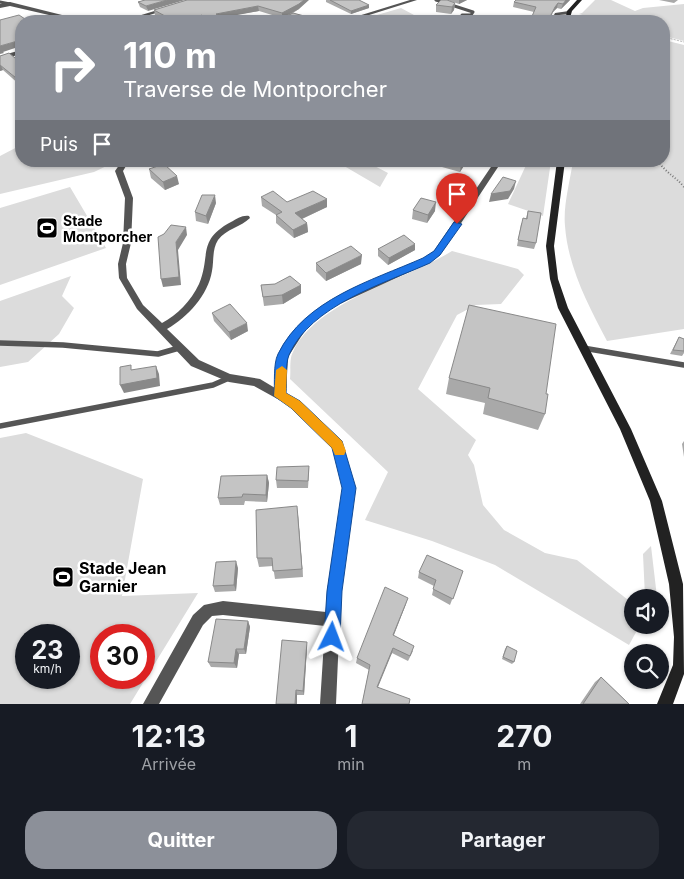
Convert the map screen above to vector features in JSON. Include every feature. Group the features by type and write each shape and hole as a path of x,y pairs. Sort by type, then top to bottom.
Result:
{"main road":[{"path":"569,13 580,0"},
{"path":"560,167 550,246 554,279 563,308 625,429 656,501 676,584 682,638 682,665 665,704"}],"street":[{"path":"365,15 415,0"},
{"path":"0,6 10,4 55,15"},
{"path":"147,15 172,8"},
{"path":"557,15 569,13"},
{"path":"0,58 15,54"},
{"path":"122,167 119,172 129,198 127,242 122,264 124,278 140,307 195,363 229,378 256,382 296,404 338,445 349,488 334,591 328,704"},
{"path":"280,396 283,356 305,324 330,304 426,260 437,253 495,167"},
{"path":"161,328 175,322 201,288 206,277 210,247 214,239 226,228 246,218"},
{"path":"151,704 198,620 209,610 222,608 333,620"}],"lane":[{"path":"436,0 473,12 471,15 462,15"},
{"path":"0,2 10,4"},
{"path":"0,344 63,345 158,354 179,348"},
{"path":"582,348 684,365"},
{"path":"0,426 214,385 229,378"}],"path":[{"path":"574,5 580,6 577,15"},
{"path":"670,39 684,42"},
{"path":"662,167 667,174 677,179 684,187"}],"shaded area":[{"path":"595,0 611,0 635,11 643,8 684,4 684,41 670,38 670,15 579,14"},
{"path":"401,8 414,15 377,15"},
{"path":"670,42 684,45 684,329 607,341 580,285 570,256 565,226 567,194 572,167 670,167"},
{"path":"15,148 15,167 104,167 94,172 0,194 0,156"},
{"path":"346,167 376,167 388,173 380,187"},
{"path":"525,167 550,167 543,216 508,204"},
{"name":"Stade Montporcher","path":"70,187 106,248 0,285 0,208"},
{"path":"452,251 518,269 524,275 501,304 476,305 457,315 418,389 476,440 468,455 474,465 483,505 504,530 545,553 577,560 624,597 624,634 635,634 630,644 495,565 432,541 365,520 388,472 290,379 293,352 305,334 321,319 341,305 364,293 433,262"},
{"path":"71,276 62,296 74,308 59,334 28,362 0,367 0,301"},
{"name":"Stade Jean Garnier","path":"26,433 143,479 122,596 198,593 155,663 155,624 90,624 90,689 139,689 130,704 0,704 0,438"},
{"path":"651,546 656,589 645,589 643,554"}],"building":[{"path":"145,0 167,0 146,6 138,2"},
{"path":"187,0 304,0 282,13 258,6 216,14 218,15 163,15 154,10"},
{"path":"330,0 359,0 369,5 351,11"},
{"path":"441,0 455,3 452,7 436,5"},
{"path":"516,0 566,0 563,4 558,3 551,15 533,15 536,7 514,2"},
{"path":"15,16 15,42 0,46 0,20"},
{"path":"9,53 15,58 15,77 0,65 0,56"},
{"path":"167,167 177,176 163,182 149,169"},
{"path":"503,177 516,181 510,191 491,194"},
{"path":"273,191 287,202 313,191 327,199 295,213 307,223 293,230 276,215 282,212 261,197"},
{"path":"202,195 215,195 206,216 195,212"},
{"path":"421,198 436,202 428,215 413,210"},
{"path":"528,211 541,213 536,243 518,240 523,218 527,219"},
{"path":"171,225 186,227 176,242 179,277 161,279 158,237 164,234"},
{"path":"404,235 415,244 389,258 378,249"},
{"path":"351,246 362,255 326,273 316,263"},
{"path":"290,276 301,285 282,295 263,297 261,285 275,284"},
{"path":"230,304 247,323 229,332 212,313"},
{"path":"469,305 556,324 545,414 488,398 490,388 449,378"},
{"path":"679,337 684,339 684,351 673,350"},
{"path":"131,365 131,370 156,366 157,378 120,385 120,367"},
{"path":"309,466 308,481 276,480 277,467"},
{"path":"267,475 266,495 243,494 242,497 218,498 221,476"},
{"path":"297,506 302,569 273,571 272,558 257,558 256,510"},
{"path":"427,555 463,571 453,599 433,589 436,580 419,572"},
{"path":"236,561 234,585 213,586 216,562"},
{"path":"385,587 408,598 393,635 414,646 410,656 393,648 377,687 410,699 409,704 362,704 370,665 357,658"},
{"path":"216,619 248,621 244,649 236,649 234,663 208,662"},
{"path":"282,640 307,642 303,691 296,690 295,704 276,704"},
{"path":"507,646 517,651 514,662 503,657"},
{"path":"601,677 629,704 583,704"}],"slow traffic":[{"path":"282,370 280,396 296,404 338,445 339,451"}],"place":[{"name":"Stade Montporcher","path":"47,228"},
{"name":"Stade Jean Garnier","path":"63,577"}],"route":[{"path":"332,637 334,591 349,488 338,445 296,404 280,396 283,356 305,324 330,304 426,260 437,253 457,224"}]}
